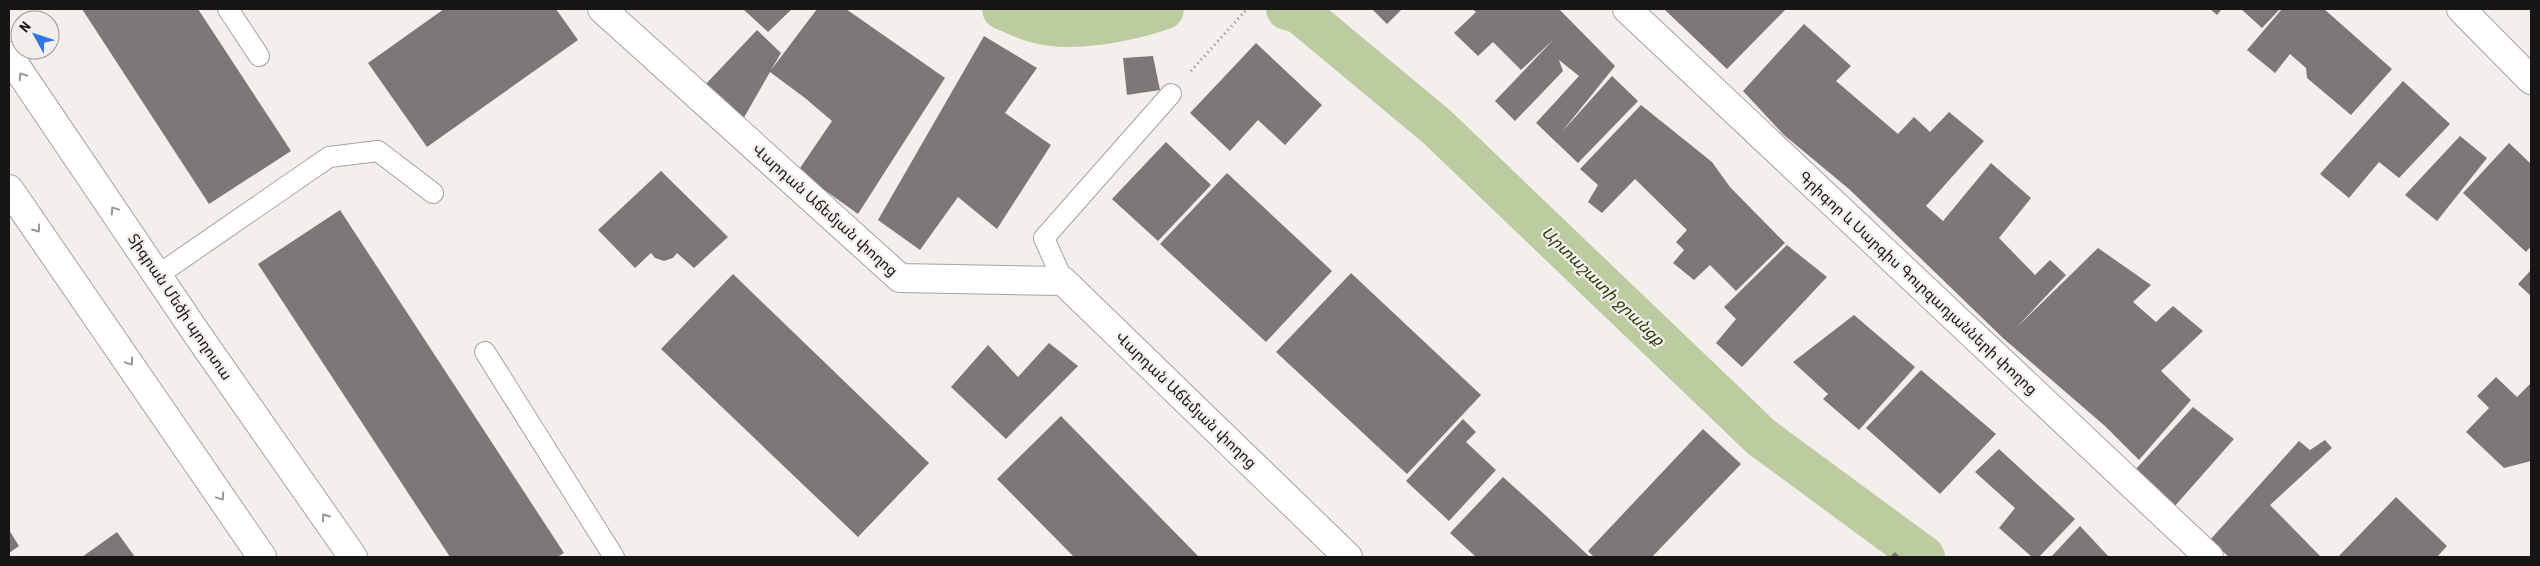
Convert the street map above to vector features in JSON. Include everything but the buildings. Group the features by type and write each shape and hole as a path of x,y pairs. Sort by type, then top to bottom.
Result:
{"street":[{"name":"Վարդան Աճեմյան փողոց","path":"602,9 900,278 1063,281 1348,557"},
{"name":"Գրիգոր և Սարգիս Գուրզադյանների փողոց","path":"1627,9 2208,557"},
{"path":"2461,9 2531,80"},
{"name":"Տիգրան Մեծի պողոտա","path":"9,56 353,557"},
{"path":"9,189 253,554"}],"lane":[{"path":"228,9 260,56"},
{"path":"1063,281 1044,238 1171,94"},
{"path":"158,275 329,157 378,151 433,194"},
{"path":"485,352 614,557"}],"path":[{"path":"1171,94 1247,9"}],"waterway":[{"name":"Արտաշատի ջրանցք","path":"1003,9 1036,22 1066,26 1100,24 1133,18 1163,9"},
{"name":"Արտաշատի ջրանցք","path":"1287,9 1300,13 1436,126 1761,437 1924,557"}]}
